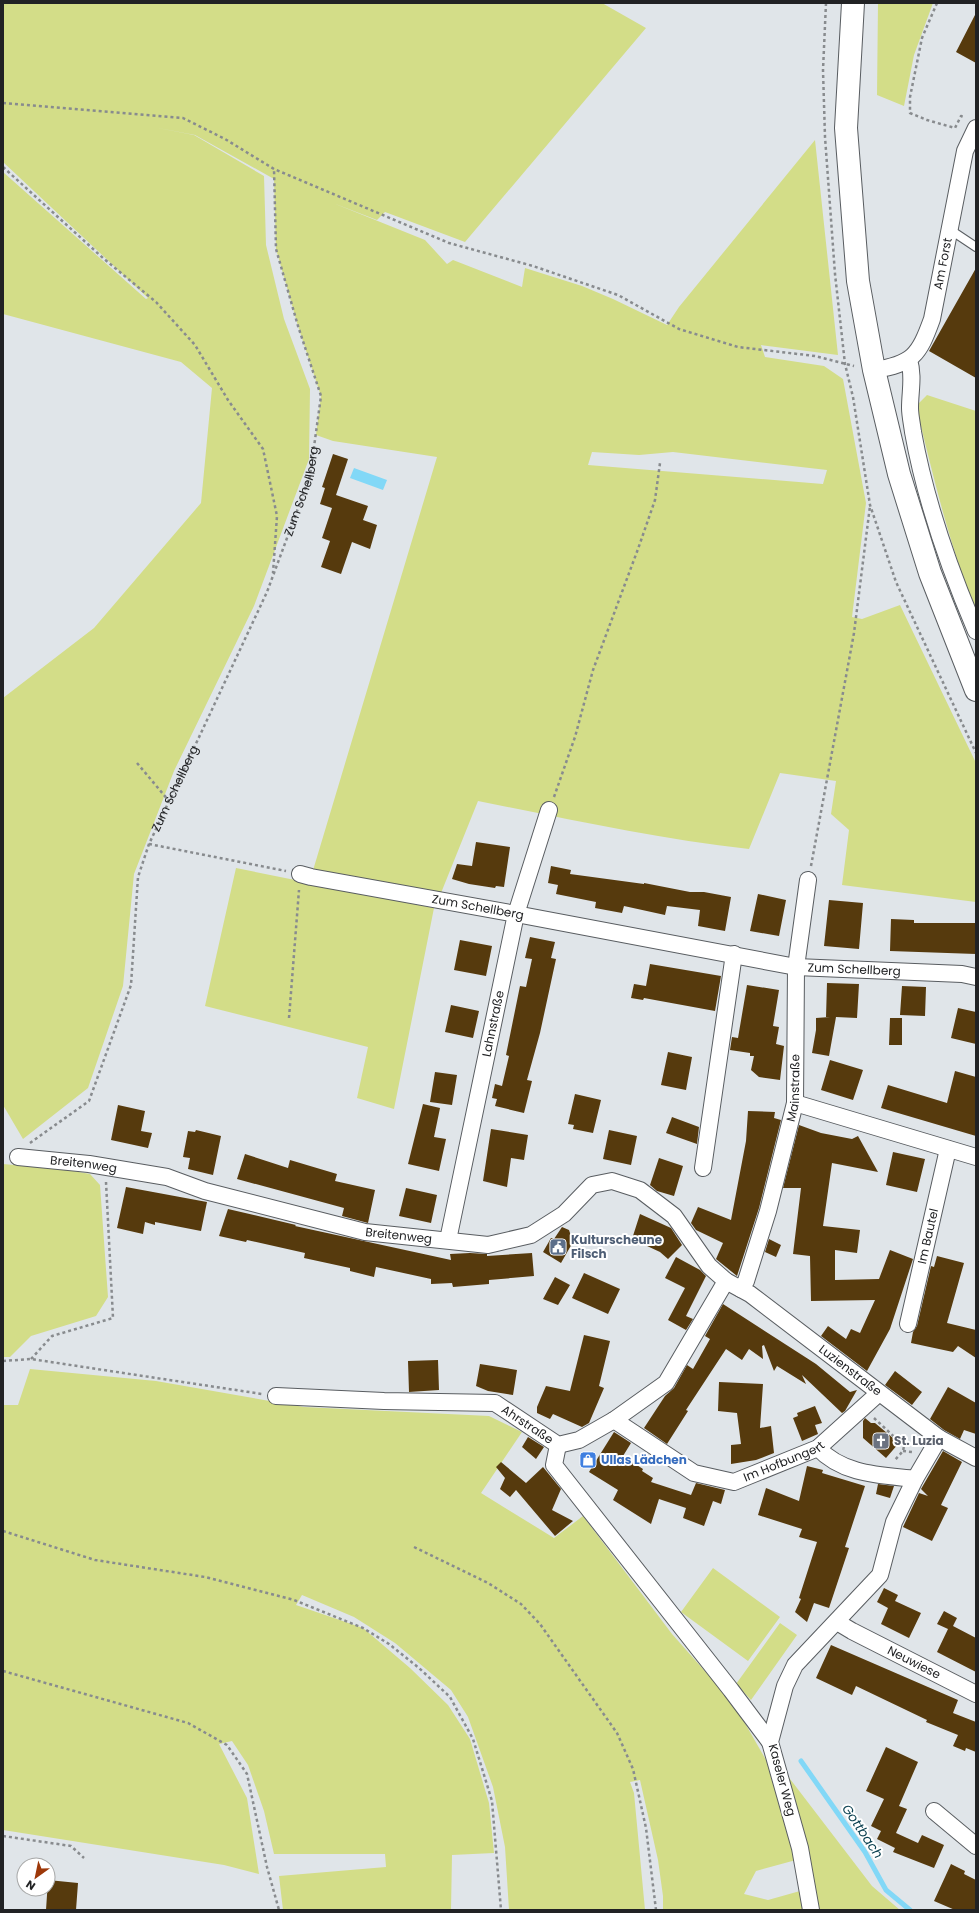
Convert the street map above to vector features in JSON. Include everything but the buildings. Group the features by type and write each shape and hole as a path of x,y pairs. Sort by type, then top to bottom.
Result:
{"main road":[{"path":"853,3 846,128 858,281 874,370 899,474 930,573 955,642 976,690"}],"street":[{"name":"Am Forst","path":"909,360 916,354 932,319 971,123"},
{"path":"874,370 896,366 909,360 912,375 910,409 921,468 944,546 976,631"},
{"name":"Lahnstraße","path":"448,1240 516,914 549,810"},
{"name":"Zum Schellberg","path":"300,874 391,892 734,954 796,967 962,974 976,977"},
{"name":"Mainstraße","path":"741,1289 746,1281 768,1211 795,1103 796,967 808,880"},
{"path":"703,1168 734,954"},
{"path":"795,1103 976,1157"},
{"name":"Im Bautel","path":"908,1324 948,1149"},
{"name":"Breitenweg","path":"18,1157 106,1166 166,1177 205,1191 365,1232 488,1245 531,1235 564,1214 592,1185 612,1181 640,1190 674,1216 709,1266 726,1281"},
{"name":"Luzienstraße","path":"726,1281 750,1294 939,1438 976,1458"},
{"name":"Ahrstraße","path":"276,1396 384,1402 495,1403 558,1445 579,1440 614,1420 666,1383 726,1281"},
{"name":"Im Hofbungert","path":"614,1420 694,1473 734,1482 818,1448 879,1393"},
{"name":"Kaseler Weg","path":"811,1910 800,1848 770,1742 786,1686 795,1665 880,1575 894,1522 939,1438"},
{"path":"558,1445 554,1465 731,1690 770,1742"},
{"path":"818,1448 828,1459 862,1473 916,1479"},
{"name":"Neuwiese","path":"837,1622 976,1694"},
{"path":"934,1811 976,1846"}],"lane":[{"path":"949,229 976,247"}],"path":[{"path":"937,3 922,38 910,97 910,113 927,120 955,128 962,116 971,123"},
{"path":"3,103 183,118 224,139 274,169 449,243 533,266 618,295 679,329 738,347 815,356 874,370"},
{"path":"3,167 103,258 156,302 195,344 228,400 262,449 277,516 273,578"},
{"name":"Zum Schellberg","path":"274,169 276,249 298,326 321,396 310,476 268,592 149,844 300,874"},
{"path":"549,810 575,737 593,670 655,500 660,463"},
{"path":"808,880 854,632 870,505"},
{"path":"137,763 169,802"},
{"path":"18,1157 27,1145 89,1101 131,985 138,878 149,844"},
{"path":"289,1018 300,874"},
{"path":"31,1359 52,1336 113,1318 106,1166"},
{"path":"3,1361 31,1359 276,1396"},
{"path":"872,1417 904,1446 903,1451 894,1460"},
{"path":"3,1531 95,1560 205,1577 294,1600 363,1628 389,1644 419,1668 450,1697 474,1740 492,1801 501,1910"},
{"path":"414,1547 488,1583 521,1604 540,1624 617,1733 633,1770 646,1828 656,1910"},
{"path":"3,1671 188,1723 228,1745 247,1774 267,1867 279,1910"},
{"path":"3,1836 72,1846 84,1858"}],"green space":[{"path":"3,3 602,3 646,28 465,242 385,212 377,220 333,203 425,240 447,264 453,260 522,287 525,268 582,286 667,325 679,307 815,140 838,355 761,345 765,357 824,366 843,379 866,503 852,617 862,619 900,605 976,763 976,902 842,885 849,830 831,814 836,781 780,773 749,849 647,834 478,801 441,893 311,877 437,457 333,441 316,435 321,396 298,326 276,249 274,179 195,135 153,127 194,135 264,176 266,245 284,319 310,389 309,459 254,606 174,771 134,874 123,986 88,1088 23,1139 3,1105 3,698 94,628 201,503 212,388 181,362 3,314 3,172 146,299 148,298 3,162","holes":["592,452 639,455 673,452 827,470 823,484 588,465"]},
{"path":"878,3 933,3 914,55 904,106 877,95"},
{"path":"927,395 976,411 976,611 966,586 935,484 916,406"},
{"path":"236,868 434,908 394,1109 357,1098 368,1047 205,1006"},
{"path":"3,1164 68,1170 90,1174 100,1185 108,1297 96,1316 31,1336 10,1357 3,1357"},
{"path":"30,1369 156,1381 304,1407 489,1416 522,1432 481,1493 554,1538 583,1516 672,1634 734,1704 770,1767 796,1860 756,1871 744,1894 768,1900 800,1891 806,1910 663,1910 663,1896 658,1860 640,1780 630,1782 634,1793 645,1910 509,1910 505,1847 493,1787 468,1717 451,1690 395,1643 354,1617 302,1595 296,1605 363,1628 410,1668 448,1705 470,1739 489,1803 494,1853 452,1855 451,1910 283,1910 279,1876 386,1867 385,1854 274,1854 264,1811 248,1765 232,1741 219,1744 247,1798 259,1874 224,1865 3,1830 3,1405 18,1405"},
{"path":"713,1568 780,1617 748,1661 681,1612"},
{"path":"780,1623 797,1635 751,1700 736,1684"},
{"path":"787,1775 872,1886 900,1910 815,1910"}],"water":[{"path":"354,468 387,480 383,490 350,478"}],"waterway":[{"name":"Gottbach","path":"801,1761 865,1852 886,1890 910,1910"}],"place":[{"name":"Kulturscheune Filsch","path":"558,1247"},
{"name":"St. Luzia","path":"881,1441"},
{"name":"Ullas Lädchen","path":"588,1460"}]}
